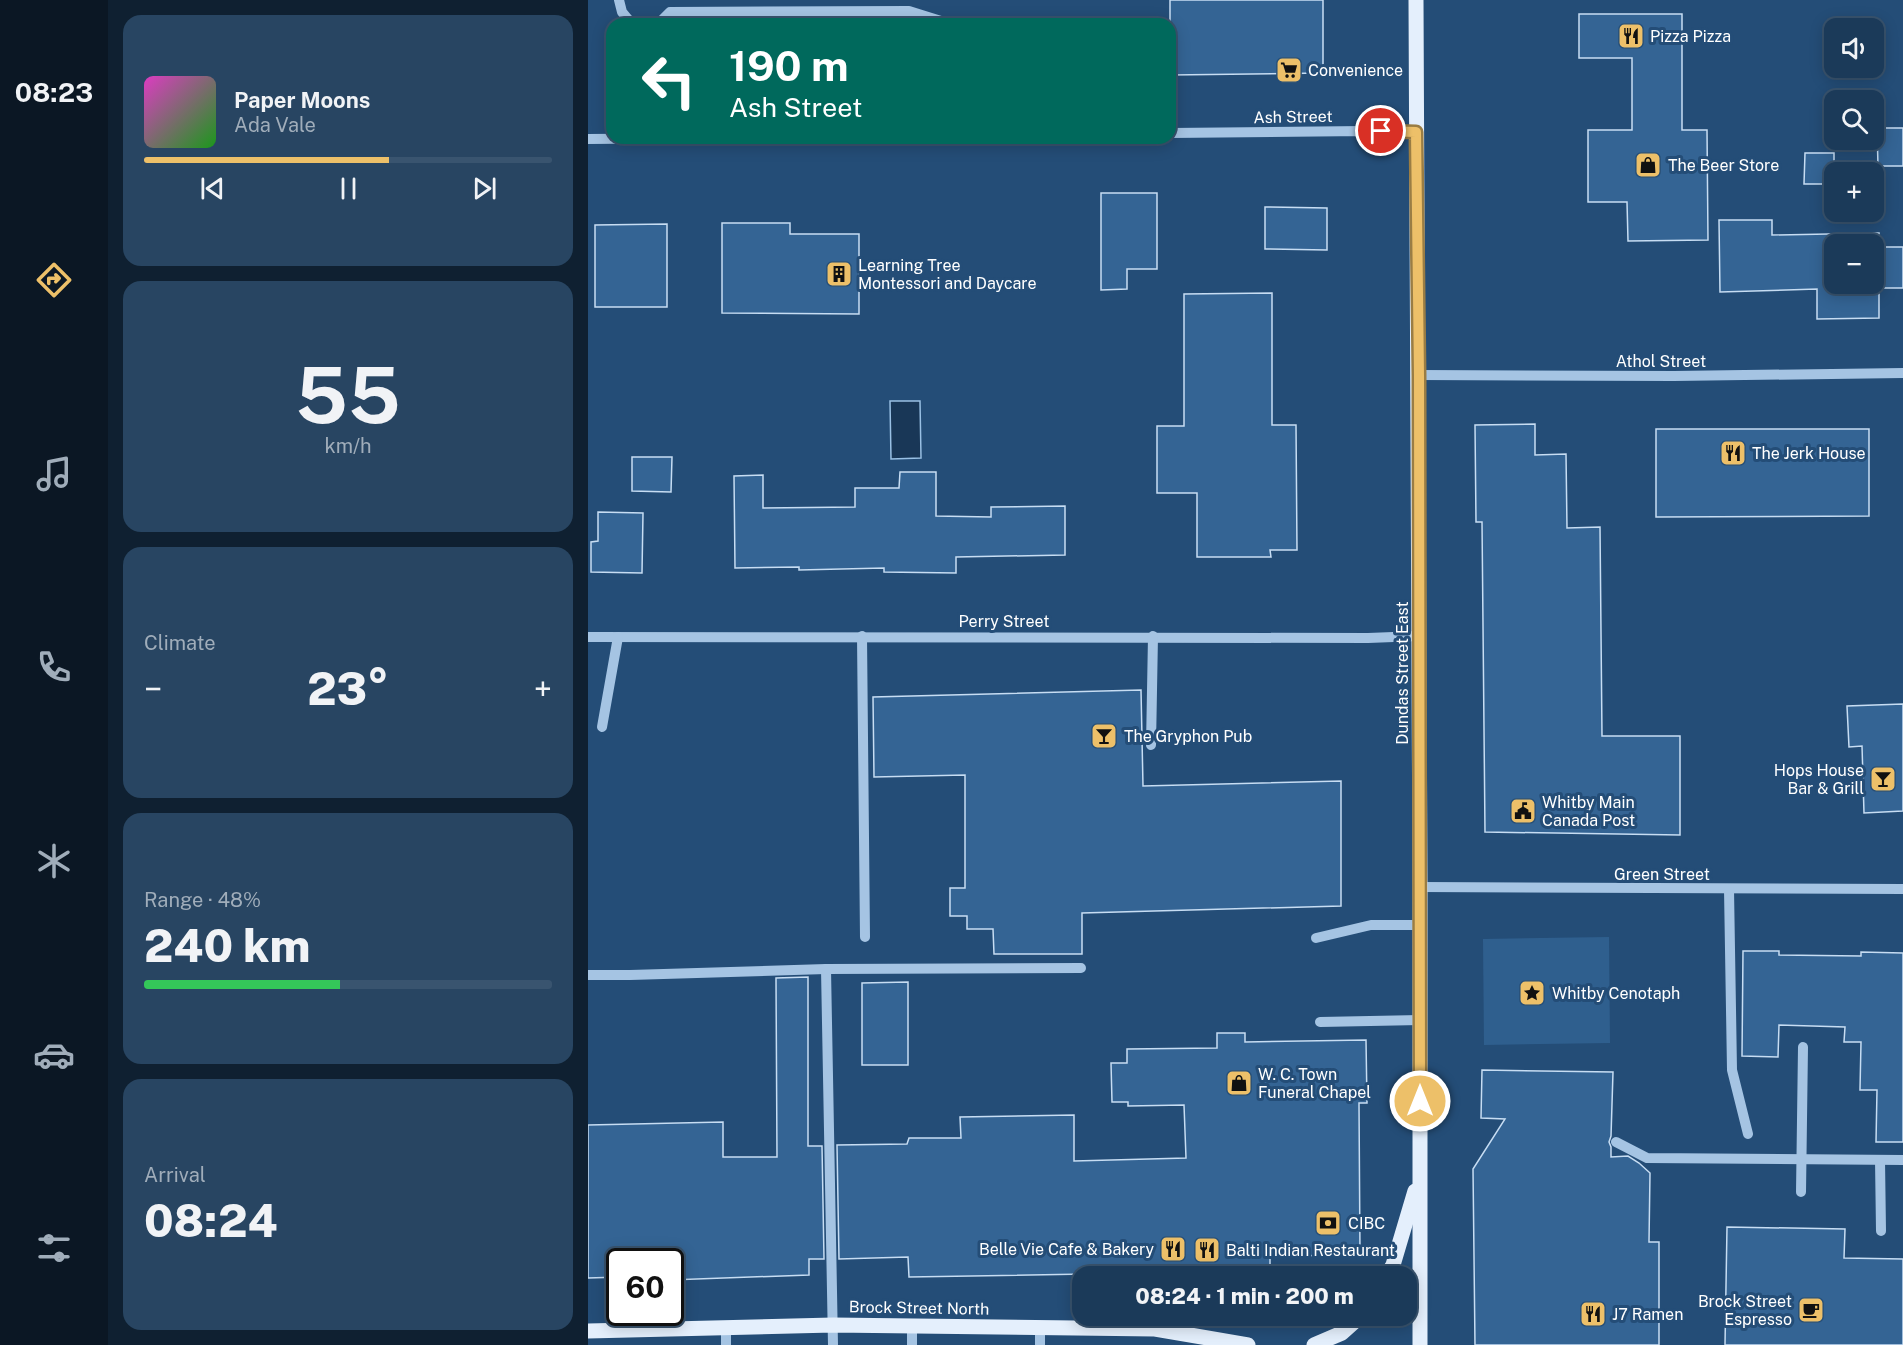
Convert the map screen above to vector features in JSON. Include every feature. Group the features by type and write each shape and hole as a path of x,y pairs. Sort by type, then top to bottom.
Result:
{"main road":[{"name":"Dundas Street East","path":"1416,0 1419,375 1420,1345"},
{"path":"1393,1266 1420,1174"},
{"name":"Brock Street North","path":"588,1331 912,1325 1155,1329 1248,1345"},
{"path":"1314,1345 1342,1333 1350,1326"}],"street":[{"path":"619,0 622,12 627,18"},
{"path":"664,18 670,12 897,11 909,11 931,18"},
{"name":"Ash Street","path":"1176,134 1364,130 1416,132"},
{"path":"588,139 606,139"},
{"name":"Athol Street","path":"1419,375 1903,374"},
{"path":"862,636 865,937"},
{"path":"1151,745 1153,636"},
{"name":"Perry Street","path":"588,637 1419,636"},
{"path":"602,727 618,637"},
{"name":"Green Street","path":"1420,887 1903,889"},
{"path":"1729,889 1732,1070 1748,1134"},
{"path":"1316,938 1371,925 1420,925"},
{"path":"588,975 826,969 1082,968"},
{"path":"826,969 833,1345"},
{"path":"1320,1022 1420,1020"},
{"path":"1801,1192 1803,1047"},
{"path":"1616,1142 1647,1158 1903,1160"},
{"path":"1880,1160 1881,1231"},
{"path":"912,1325 912,1345"},
{"path":"726,1328 726,1345"},
{"path":"1040,1328 1040,1345"}],"shaded area":[{"path":"890,401 920,401 921,458 891,459"},
{"path":"1609,937 1610,1043 1484,1045 1483,939"}],"building":[{"path":"1170,0 1323,0 1323,73 1176,75 1176,18 1170,18"},
{"path":"1579,14 1682,14 1682,130 1707,130 1708,240 1628,241 1627,202 1588,202 1588,130 1632,130 1632,58 1579,58"},
{"path":"1884,128 1903,128 1903,166 1884,166 1884,162 1878,162 1878,150 1884,150"},
{"path":"1805,153 1834,153 1834,162 1824,162 1824,184 1804,184"},
{"path":"1101,193 1157,193 1157,269 1127,269 1127,289 1101,290"},
{"path":"1265,207 1327,208 1327,250 1265,249"},
{"path":"1719,220 1772,220 1772,235 1824,234 1824,294 1879,294 1879,318 1817,319 1817,289 1720,292"},
{"path":"722,223 790,223 790,234 859,234 859,314 722,313"},
{"path":"667,224 667,307 595,307 595,225"},
{"path":"1879,233 1879,234 1826,234"},
{"path":"1884,247 1903,247 1903,288 1884,288"},
{"path":"1272,293 1272,425 1296,425 1297,550 1270,550 1271,557 1197,557 1197,493 1157,493 1157,426 1184,426 1184,294"},
{"path":"1535,424 1535,455 1566,454 1567,528 1600,527 1602,736 1680,736 1680,835 1485,832 1482,522 1476,522 1475,425"},
{"path":"1656,429 1869,429 1869,516 1656,517"},
{"path":"632,457 672,457 671,492 632,491"},
{"path":"900,472 936,472 936,516 991,517 991,507 1065,506 1065,555 956,557 956,573 884,572 884,568 799,570 799,567 735,568 734,476 763,475 763,508 855,507 855,488 899,488"},
{"path":"598,512 643,513 642,573 591,572 591,542 598,541"},
{"path":"1141,690 1143,786 1341,781 1341,906 1082,913 1082,954 994,954 993,929 967,929 967,916 950,916 950,888 965,888 965,775 874,777 873,697"},
{"name":"Hops House Bar & Grill","path":"1903,704 1903,811 1864,813 1862,746 1849,747 1847,706"},
{"path":"1743,951 1779,951 1779,955 1861,956 1861,952 1903,953 1903,1142 1876,1142 1877,1090 1860,1090 1861,1042 1844,1042 1845,1027 1779,1025 1778,1057 1742,1056"},
{"path":"808,977 808,1146 822,1146 824,1259 809,1259 809,1275 684,1279 684,1248 606,1248 606,1277 588,1278 588,1125 723,1122 723,1157 777,1157 776,978"},
{"path":"908,982 908,1065 862,1065 862,983"},
{"path":"1217,1033 1245,1033 1245,1042 1366,1040 1367,1103 1359,1103 1360,1255 1270,1256 1270,1266 1072,1266 1072,1274 909,1277 908,1257 839,1259 837,1145 907,1144 909,1138 961,1138 960,1117 1074,1115 1074,1161 1186,1158 1184,1105 1128,1106 1128,1102 1112,1102 1111,1063 1127,1063 1127,1049 1217,1048"},
{"path":"1482,1070 1613,1072 1609,1142 1611,1157 1628,1156 1650,1173 1649,1242 1659,1242 1659,1345 1475,1345 1473,1169 1505,1119 1481,1118"},
{"path":"1727,1227 1845,1229 1844,1258 1903,1259 1903,1345 1725,1345"}],"place":[{"name":"Pizza Pizza","path":"1631,36"},
{"name":"Convenience","path":"1289,70"},
{"name":"The Beer Store","path":"1648,165"},
{"name":"Learning Tree Montessori and Daycare","path":"839,274"},
{"name":"The Jerk House","path":"1733,453"},
{"name":"The Gryphon Pub","path":"1104,736"},
{"name":"Hops House Bar & Grill","path":"1883,779"},
{"name":"Whitby Main Canada Post","path":"1523,811"},
{"name":"Whitby Cenotaph","path":"1532,993"},
{"name":"W. C. Town Funeral Chapel","path":"1239,1083"},
{"name":"CIBC","path":"1328,1223"},
{"name":"Belle Vie Cafe & Bakery","path":"1173,1249"},
{"name":"Balti Indian Restaurant","path":"1207,1250"},
{"name":"Brock Street Espresso","path":"1811,1310"},
{"name":"J7 Ramen","path":"1593,1314"}],"route":[{"path":"1381,131 1416,132 1419,375 1420,1101"}]}
